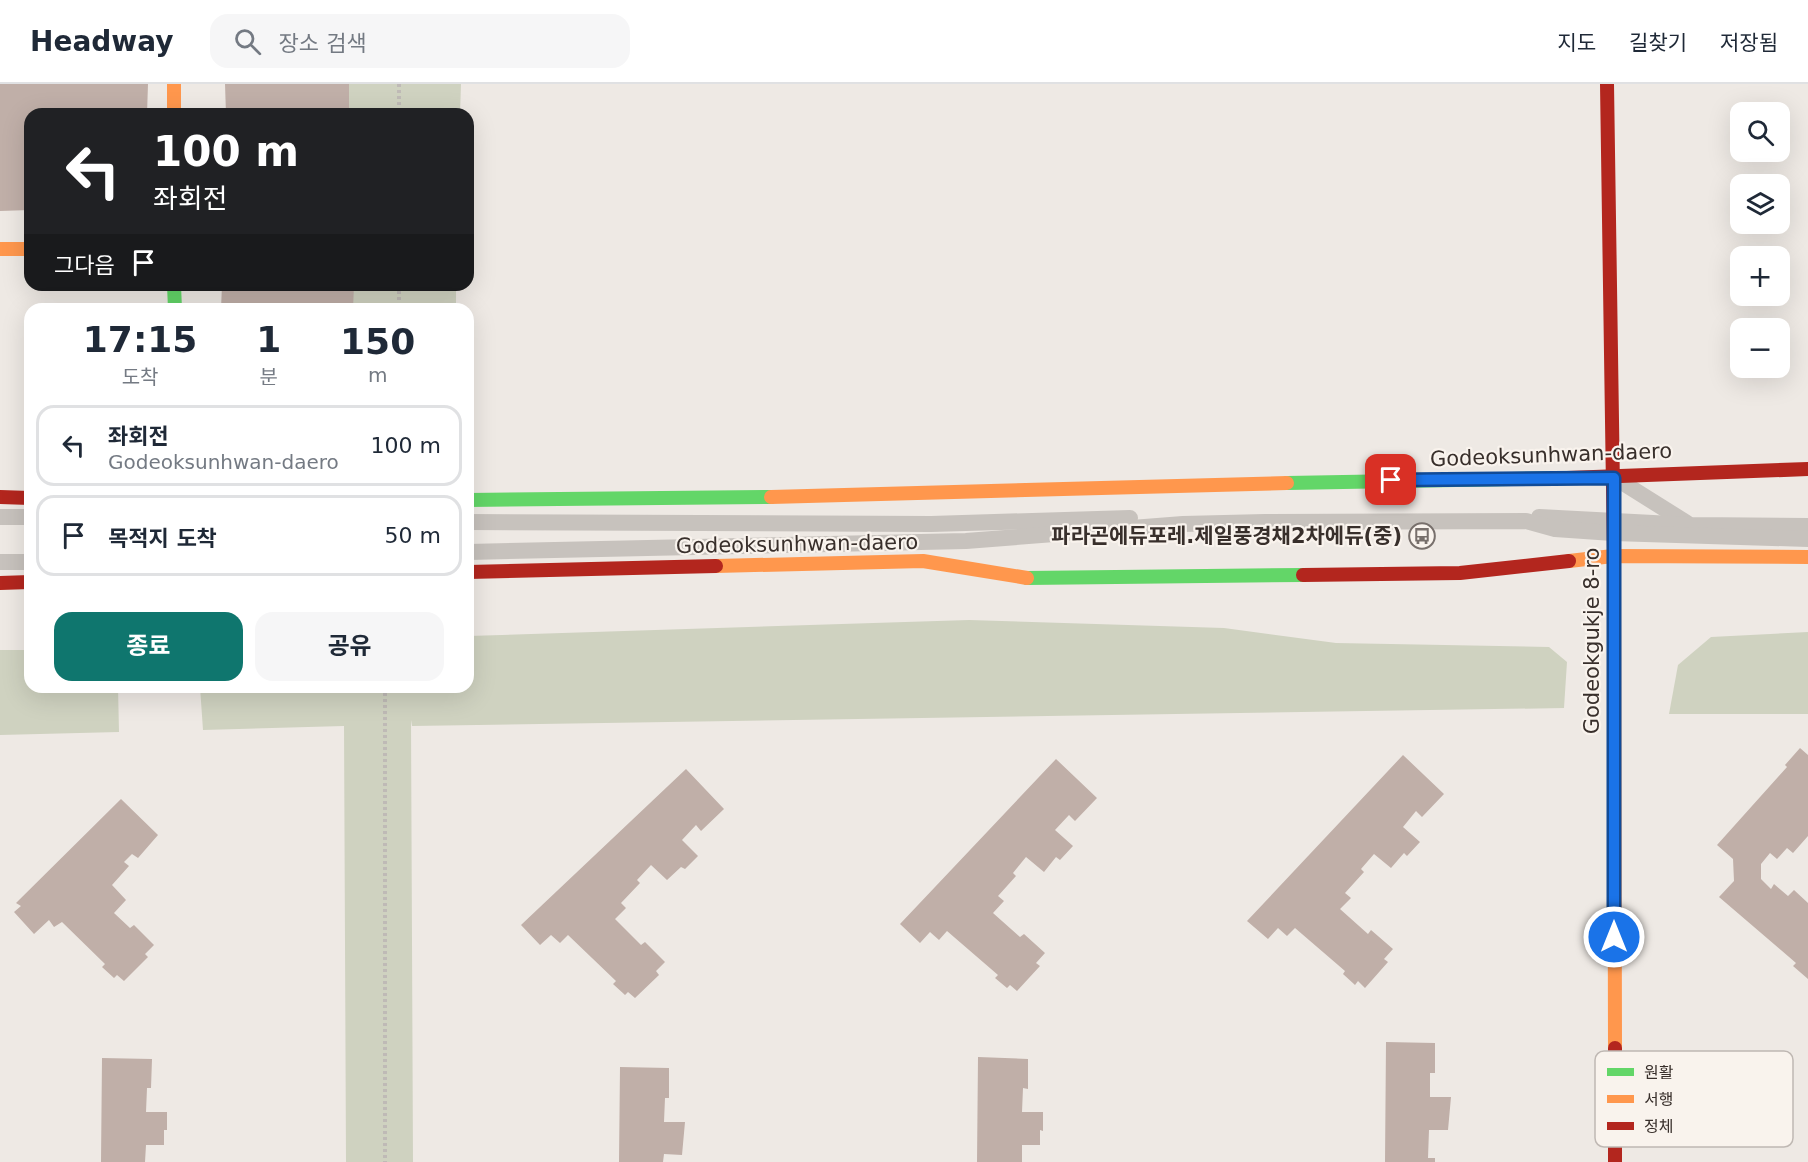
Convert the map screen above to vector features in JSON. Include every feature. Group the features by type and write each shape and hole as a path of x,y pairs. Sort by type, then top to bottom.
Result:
{"street":[{"path":"174,84 174,108"},
{"name":"Godeokgukje 8-ro","path":"1607,84 1614,478 1615,1051"},
{"path":"0,249 24,249"},
{"name":"Godeoksunhwan-daero","path":"474,500 831,496 1484,478 1614,478 1681,472 1808,469"},
{"path":"0,497 24,498"},
{"name":"Godeoksunhwan-daero","path":"474,572 923,561 1023,578 1460,573 1613,556 1808,557"},
{"path":"0,583 24,582"},
{"name":"Godeokgukje 8-ro","path":"1616,1147 1616,1162"}],"lane":[{"path":"1614,478 1691,525"},
{"path":"474,522 931,524 1372,512 1808,540"},
{"path":"0,517 24,517"},
{"path":"474,552 966,541 1183,525 1333,520 1526,521 1555,529 1569,538 1613,556"},
{"path":"1555,529 1691,525 1808,526"},
{"path":"923,561 966,541"},
{"path":"0,562 24,562"}],"path":[{"path":"399,84 399,108"},
{"path":"385,693 385,1162"}],"green space":[{"path":"347,84 461,84 460,108 347,108"},
{"path":"349,291 456,291 456,303 349,303"},
{"path":"969,620 1224,628 1336,643 1549,647 1567,662 1564,708 412,726 411,720 413,1162 346,1162 344,726 203,730 200,693 474,693 474,636"},
{"path":"1808,632 1808,714 1669,714 1678,665 1711,637"},
{"path":"0,650 24,650 24,693 118,693 119,732 0,735"}],"building":[{"path":"0,84 148,84 147,108 24,108 24,210 0,211"},
{"path":"225,84 349,84 349,108 226,108"},
{"path":"222,291 354,291 353,303 221,303"},
{"path":"1800,748 1808,755 1808,836 1793,853 1787,848 1777,859 1770,853 1761,864 1761,879 1771,889 1774,884 1788,896 1794,890 1808,903 1808,979 1793,966 1796,963 1719,897 1734,881 1733,859 1717,845 1787,767 1785,765"},
{"path":"1403,755 1444,794 1422,817 1416,811 1403,827 1420,842 1407,856 1404,853 1391,868 1374,854 1361,869 1364,872 1345,893 1351,898 1340,909 1368,934 1371,930 1393,949 1384,959 1388,962 1365,988 1358,981 1355,985 1343,974 1345,971 1295,928 1287,936 1278,928 1268,939 1247,921"},
{"path":"1056,759 1097,798 1075,821 1069,815 1055,830 1073,846 1060,860 1056,857 1044,872 1026,857 1013,873 1016,876 998,896 1004,901 993,913 1020,937 1024,934 1045,953 1036,963 1040,966 1017,991 1010,985 1007,988 995,978 998,975 947,931 939,940 930,932 920,943 900,924"},
{"path":"686,769 724,809 701,831 696,825 682,840 698,856 685,869 681,867 667,880 651,865 637,880 640,883 621,903 626,908 615,919 641,945 645,942 665,962 656,971 659,975 635,998 628,992 625,995 613,984 616,981 568,935 560,943 551,935 540,945 521,925"},
{"path":"121,799 158,835 138,858 132,854 124,862 129,866 112,885 126,900 114,913 130,928 134,925 154,945 145,954 148,957 124,981 117,975 114,978 102,967 105,964 62,922 54,927 49,920 34,934 14,912 21,906 16,903"},
{"path":"1386,1042 1435,1043 1435,1073 1430,1073 1430,1097 1451,1097 1448,1130 1429,1130 1428,1158 1435,1158 1435,1162 1385,1162"},
{"path":"978,1057 1028,1059 1028,1089 1023,1088 1022,1112 1043,1112 1043,1131 1040,1130 1040,1145 1022,1145 1022,1162 977,1162"},
{"path":"102,1058 152,1059 151,1088 147,1088 146,1112 167,1112 167,1130 164,1130 164,1145 146,1145 145,1162 101,1162"},
{"path":"620,1067 669,1068 669,1098 665,1098 664,1122 685,1122 682,1155 664,1154 663,1162 619,1162"}],"traffic: fast":[{"path":"174,291 175,303"},
{"path":"1287,483 1567,478"},
{"path":"474,500 771,497"},
{"path":"1027,578 1303,575"}],"traffic: slow":[{"path":"174,84 174,108"},
{"path":"0,249 24,249"},
{"path":"771,497 1287,483"},
{"path":"1614,555 1615,1048"},
{"path":"1569,561 1613,556 1808,557"},
{"path":"716,566 923,561 1027,578"}],"traffic: jam":[{"path":"1607,84 1614,555"},
{"path":"1567,478 1808,469"},
{"path":"0,497 24,498"},
{"path":"1303,575 1460,573 1569,561"},
{"path":"474,572 716,566"},
{"path":"0,583 24,582"},
{"path":"1615,1147 1615,1162"}],"place":[{"name":"파라곤에듀포레.제일풍경채2차에듀(중)","path":"1422,536"}],"route":[{"path":"1391,480 1614,478 1614,937"}]}
